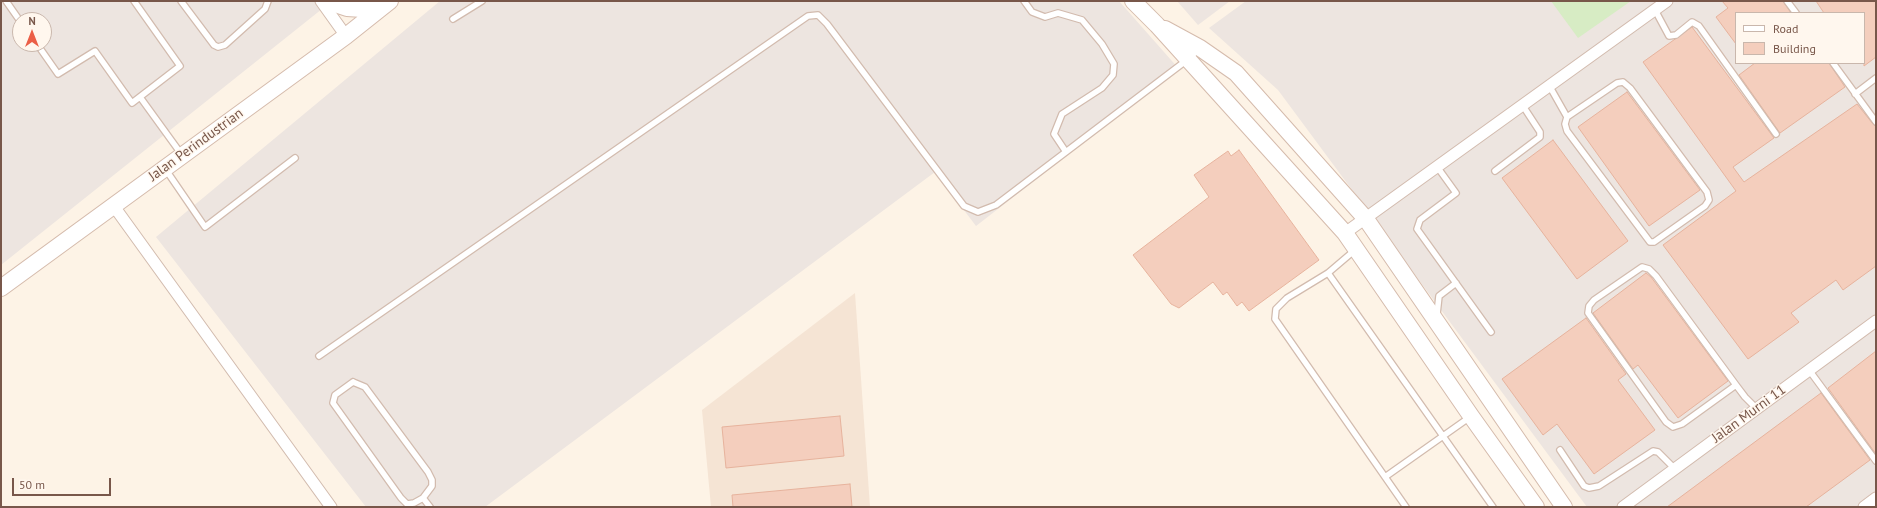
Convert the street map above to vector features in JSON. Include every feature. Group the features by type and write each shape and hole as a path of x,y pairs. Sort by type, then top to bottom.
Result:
{"main road":[{"path":"326,1 347,8 384,6"},
{"path":"1133,1 1157,25 1187,60 1345,233 1355,250 1536,507"},
{"name":"Jalan Perindustrian","path":"1,288 346,36 384,6"},
{"path":"1157,25 1200,48 1236,73 1366,219 1564,507"}],"street":[{"path":"321,1 346,36"},
{"path":"1345,233 1438,168 1667,1"},
{"path":"113,205 331,507"},
{"name":"Jalan Murni 11","path":"1623,507 1876,321"},
{"path":"1864,507 1876,498"}],"lane":[{"path":"6,1 14,12"},
{"path":"43,52 58,74 95,51 132,103 180,66 134,1"},
{"path":"181,1 214,46 218,47 225,45 265,9 268,1"},
{"path":"454,19 482,1"},
{"path":"1024,1 1032,12 1044,17 1058,13 1082,20 1102,44 1114,64 1113,75 1102,88 1062,114 1054,134 1066,152"},
{"path":"1786,1 1795,12"},
{"path":"1655,10 1669,36 1676,35 1692,22 1699,26 1776,134"},
{"path":"319,356 808,16 818,15 827,24 964,206 978,212 996,205 1187,60 1200,48"},
{"path":"1834,64 1876,122"},
{"path":"1855,94 1876,78"},
{"path":"1550,86 1567,117 1565,124 1567,131 1650,242 1654,242 1705,206 1709,200 1707,192 1630,88 1623,82 1617,83 1567,117"},
{"path":"140,97 182,155"},
{"path":"1495,171 1540,137 1540,132 1523,106"},
{"path":"165,168 205,227 294,158"},
{"path":"1438,168 1456,193 1420,220 1418,229 1491,332"},
{"path":"1355,250 1328,273 1286,298 1276,309 1275,319 1406,507"},
{"path":"1736,385 1682,424 1673,427 1666,422 1588,313 1589,306 1594,300 1642,267 1649,269 1656,276 1745,397 1757,409"},
{"path":"1328,273 1493,507"},
{"path":"1439,324 1437,305 1439,296 1456,283"},
{"path":"1809,370 1876,461"},
{"path":"354,382 365,387 428,472 432,480 432,486 423,498 414,503 407,504 401,498 333,403 335,395 354,382"},
{"path":"1385,477 1442,435 1471,416"},
{"path":"1560,450 1584,486 1589,488 1599,486 1653,451 1658,452 1675,468"},
{"path":"423,498 430,507"}],"shaded area":[{"path":"1,1 332,1 1,265"},
{"path":"440,1 1119,1 1179,69 976,226 935,172 485,507 366,507 156,237"},
{"path":"1177,1 1230,1 1198,25"},
{"path":"1246,1 1876,1 1876,507 1587,507 1278,90 1209,28"},
{"path":"855,293 870,507 711,507 702,410"}],"green space":[{"path":"1551,1 1631,1 1578,38"}],"building":[{"path":"1722,1 1783,1 1790,12 1735,12 1735,43 1716,17 1728,8"},
{"path":"1816,1 1876,1 1876,57 1864,66 1865,12 1823,12"},
{"path":"1692,27 1774,138 1733,167 1744,182 1857,104 1876,126 1876,266 1843,290 1836,280 1791,313 1799,322 1748,359 1663,245 1736,191 1643,62"},
{"path":"1754,64 1830,64 1845,87 1780,133 1739,75"},
{"path":"1627,92 1700,190 1649,226 1578,127"},
{"path":"1553,140 1628,241 1577,279 1502,178"},
{"path":"1239,150 1319,260 1249,311 1242,302 1237,306 1227,292 1223,295 1213,282 1179,308 1171,304 1133,255 1209,197 1194,175 1228,151 1231,156"},
{"path":"1646,273 1651,277 1728,381 1678,418 1638,365 1633,369 1593,313"},
{"path":"1586,318 1626,374 1618,380 1655,430 1594,474 1557,424 1543,435 1502,379"},
{"path":"1876,351 1876,454 1828,388"},
{"path":"1821,393 1870,460 1806,507 1667,507"},
{"path":"840,416 844,456 726,468 722,427"},
{"path":"850,484 852,507 733,507 732,495"}]}
